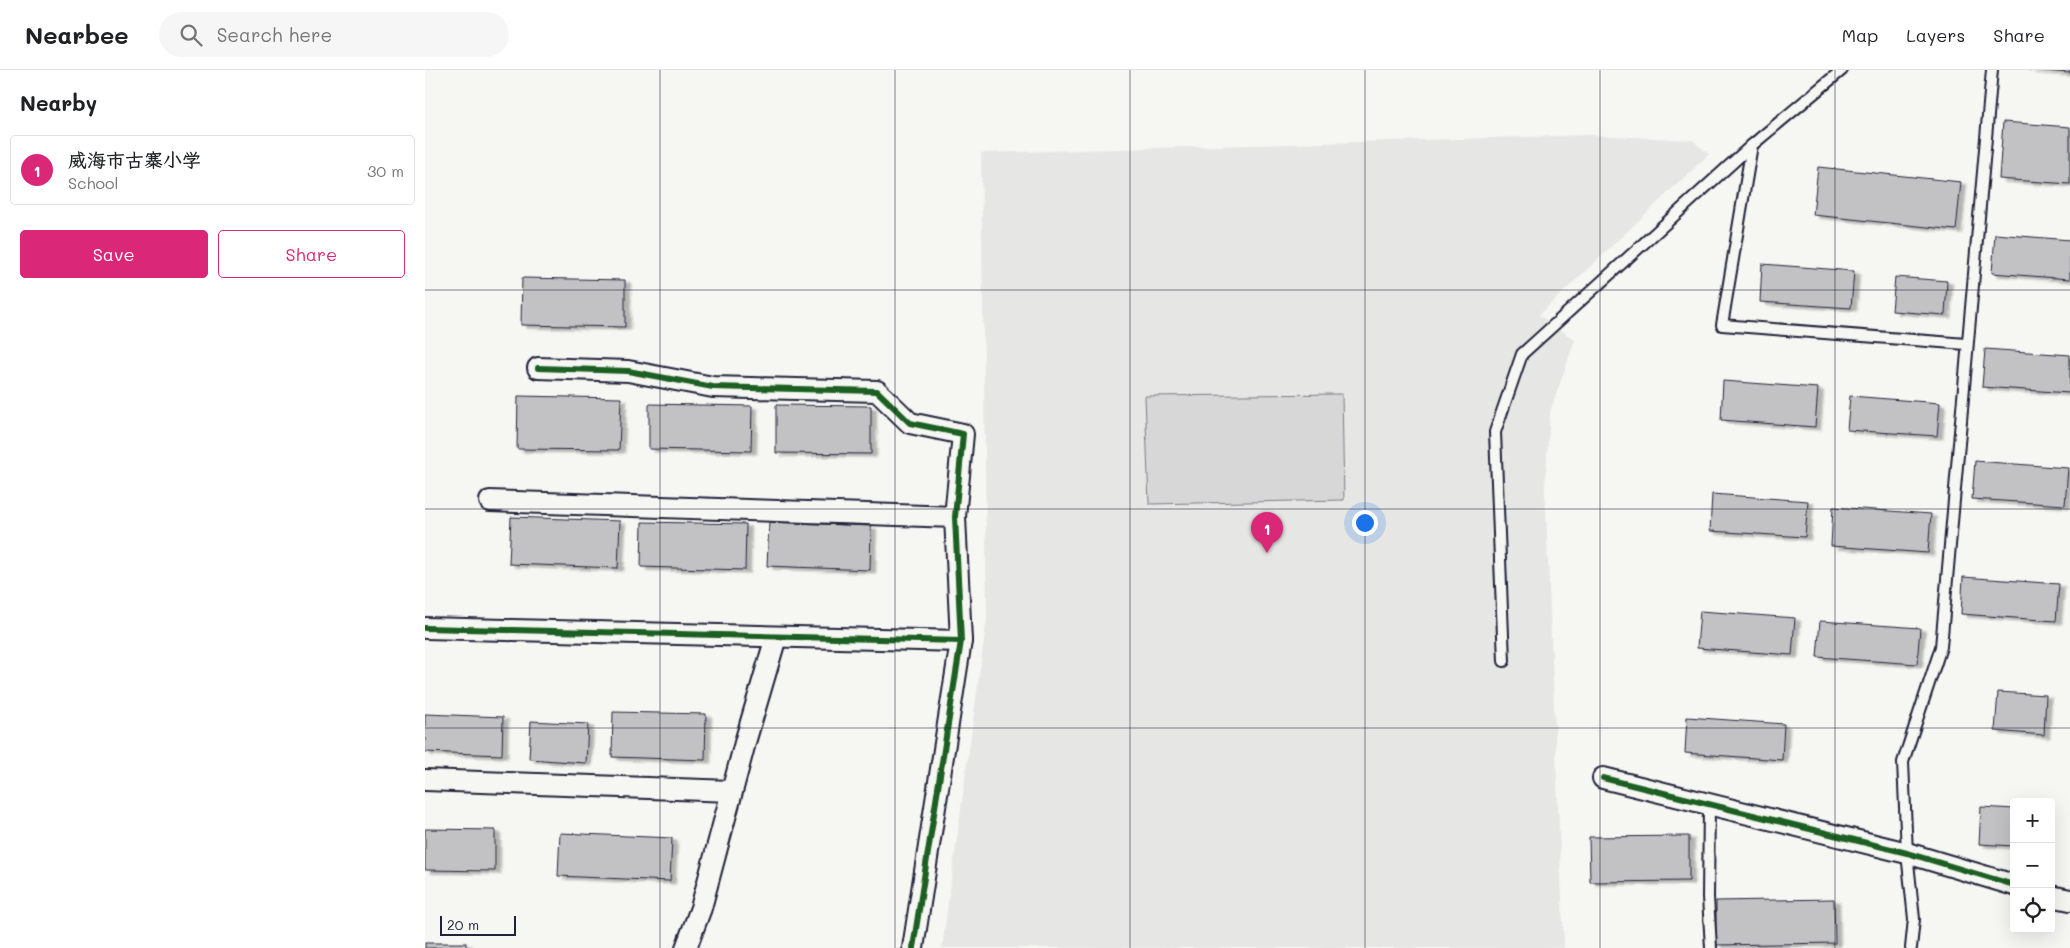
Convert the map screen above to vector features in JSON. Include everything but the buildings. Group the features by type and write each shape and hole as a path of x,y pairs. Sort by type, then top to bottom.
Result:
{"street":[{"path":"538,368 628,371 713,387 877,391 910,423 963,434 955,517 961,641 913,948"},
{"path":"490,501 955,517"},
{"path":"425,628 961,641"},
{"path":"686,948 701,908 776,637"},
{"path":"1603,778 1907,853 2010,884"},
{"path":"425,780 732,791"},
{"path":"2055,897 2070,900"}],"lane":[{"path":"1503,661 1495,432 1522,354 1752,145 1842,70"},
{"path":"1911,948 1914,919 1907,853 1903,762 1941,647 1966,344 1992,70"},
{"path":"1752,145 1722,325 1966,344"},
{"path":"1709,804 1708,897 1711,948"}],"shaded area":[{"path":"1592,135 1692,140 1709,154 1539,315 1575,340 1550,412 1545,488 1564,948 942,948 987,618 981,153"},
{"path":"1342,394 1344,500 1149,504 1145,396"}],"cycle path":[{"path":"538,368 628,371 713,387 877,391 910,423 963,434 955,517 961,641 913,948"},
{"path":"425,628 961,641"},
{"path":"1603,778 1907,853 2010,884"}],"place":[{"name":"威海市古寨小学","path":"1267,553"}]}
